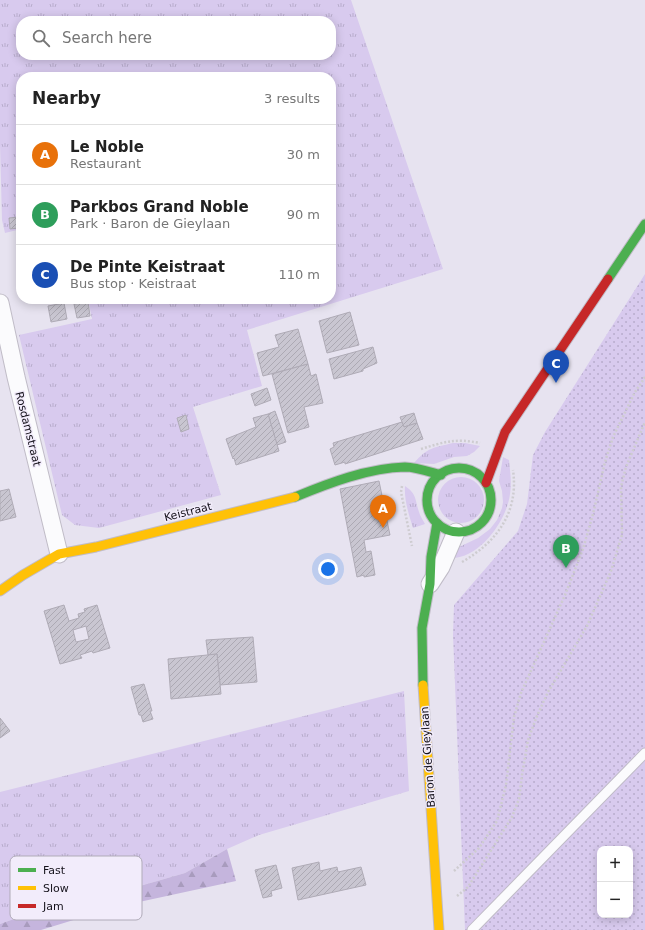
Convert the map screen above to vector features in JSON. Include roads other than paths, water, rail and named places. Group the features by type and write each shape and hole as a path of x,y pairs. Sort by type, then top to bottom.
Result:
{"street":[{"path":"486,483 506,432 645,224"},
{"name":"Rosdamstraat","path":"0,303 58,554"},
{"path":"488,446 506,432"},
{"path":"466,469 476,460"},
{"name":"Keistraat","path":"0,591 58,554 220,517 291,498 343,479 369,472 406,467 441,475"},
{"path":"466,469 481,477 486,483 490,491 490,509 487,517 474,529 465,532 449,530 437,523 432,516 429,509 428,493 433,483 449,470 466,469"},
{"name":"Keistraat","path":"389,470 403,476"},
{"path":"419,486 428,493"},
{"name":"Baron de Gieylaan","path":"437,523 437,559 430,584 422,628 422,654 423,689 440,930"},
{"name":"Baron de Gieylaan","path":"437,559 456,532"}],"lane":[{"path":"472,930 645,754"}],"place":[{"name":"De Pinte Keistraat","path":"556,383"},
{"name":"Le Noble","path":"383,528"},
{"name":"Parkbos Grand Noble","path":"566,568"}]}
